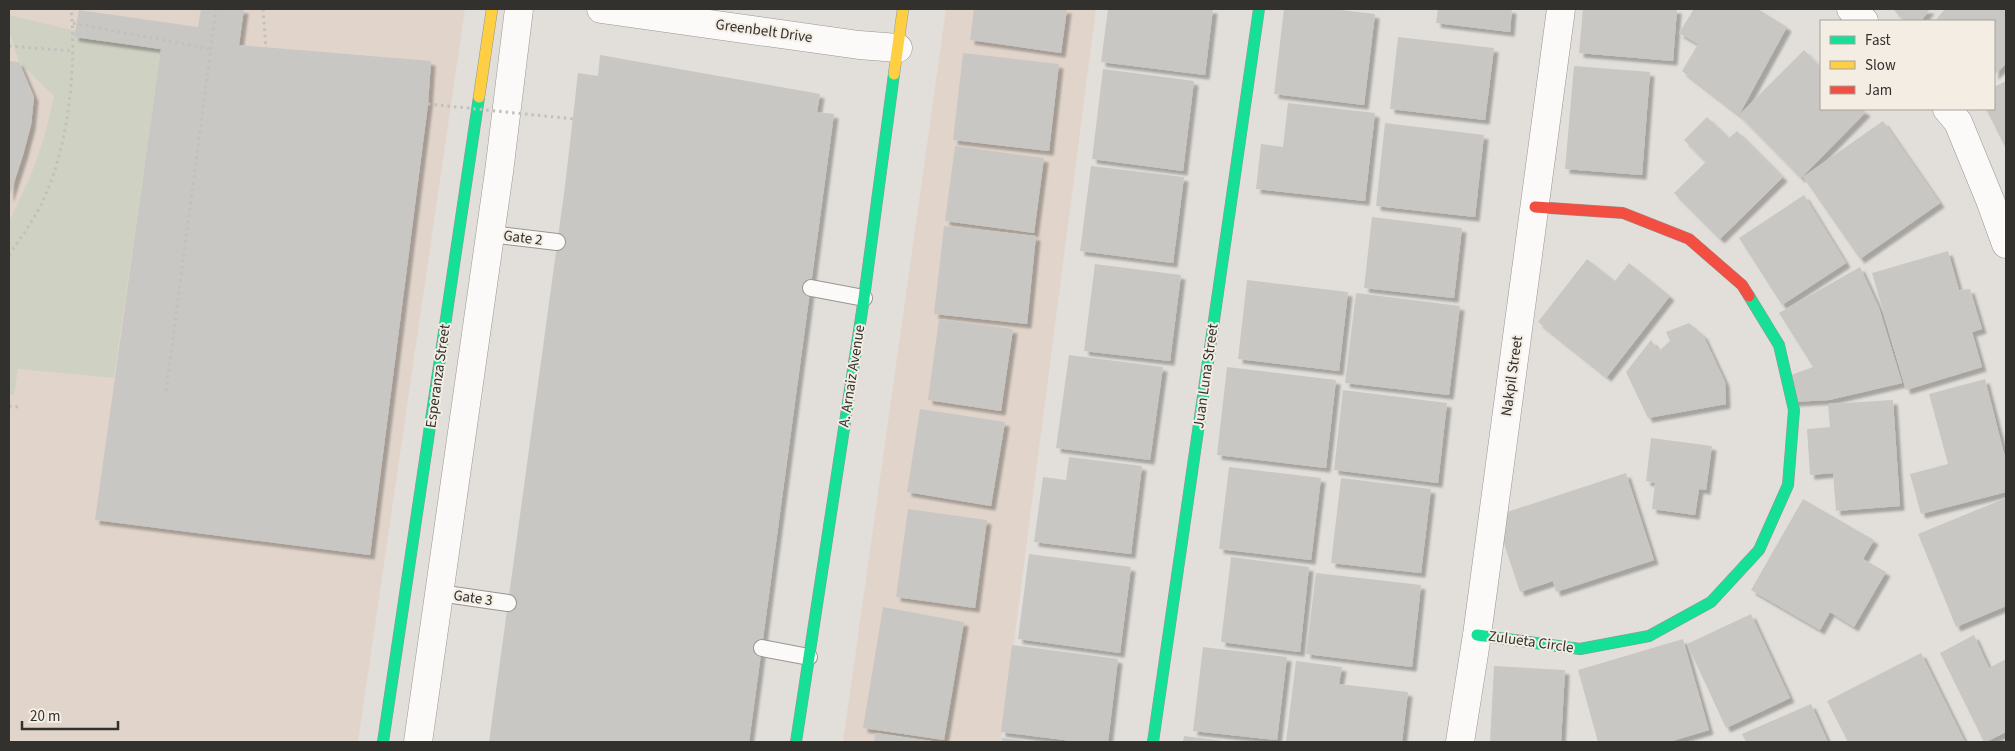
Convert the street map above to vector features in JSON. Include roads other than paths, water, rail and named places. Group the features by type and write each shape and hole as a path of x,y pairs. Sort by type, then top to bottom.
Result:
{"street":[{"name":"Esperanza Street","path":"383,742 492,9"},
{"name":"Esperanza Street","path":"418,742 490,234 519,9"},
{"name":"Greenbelt Drive","path":"601,9 898,48"},
{"name":"A. Arnaiz Avenue","path":"796,742 864,298 903,9"},
{"name":"Juan Luna Street","path":"1152,742 1259,9"},
{"name":"Nakpil Street","path":"1460,742 1477,635 1561,9"},
{"path":"1851,9 1863,20"},
{"path":"1948,110 1958,122 2006,244"},
{"name":"Zulueta Circle","path":"1477,635 1580,649 1649,636 1711,602 1759,550 1788,485 1794,410 1779,345 1742,285 1689,239 1623,213 1535,207"},
{"path":"416,523 449,526"}],"lane":[{"name":"Gate 2","path":"490,234 557,242"},
{"path":"811,288 864,298"},
{"name":"Gate 3","path":"439,593 508,603"},
{"path":"762,648 809,657"}]}
